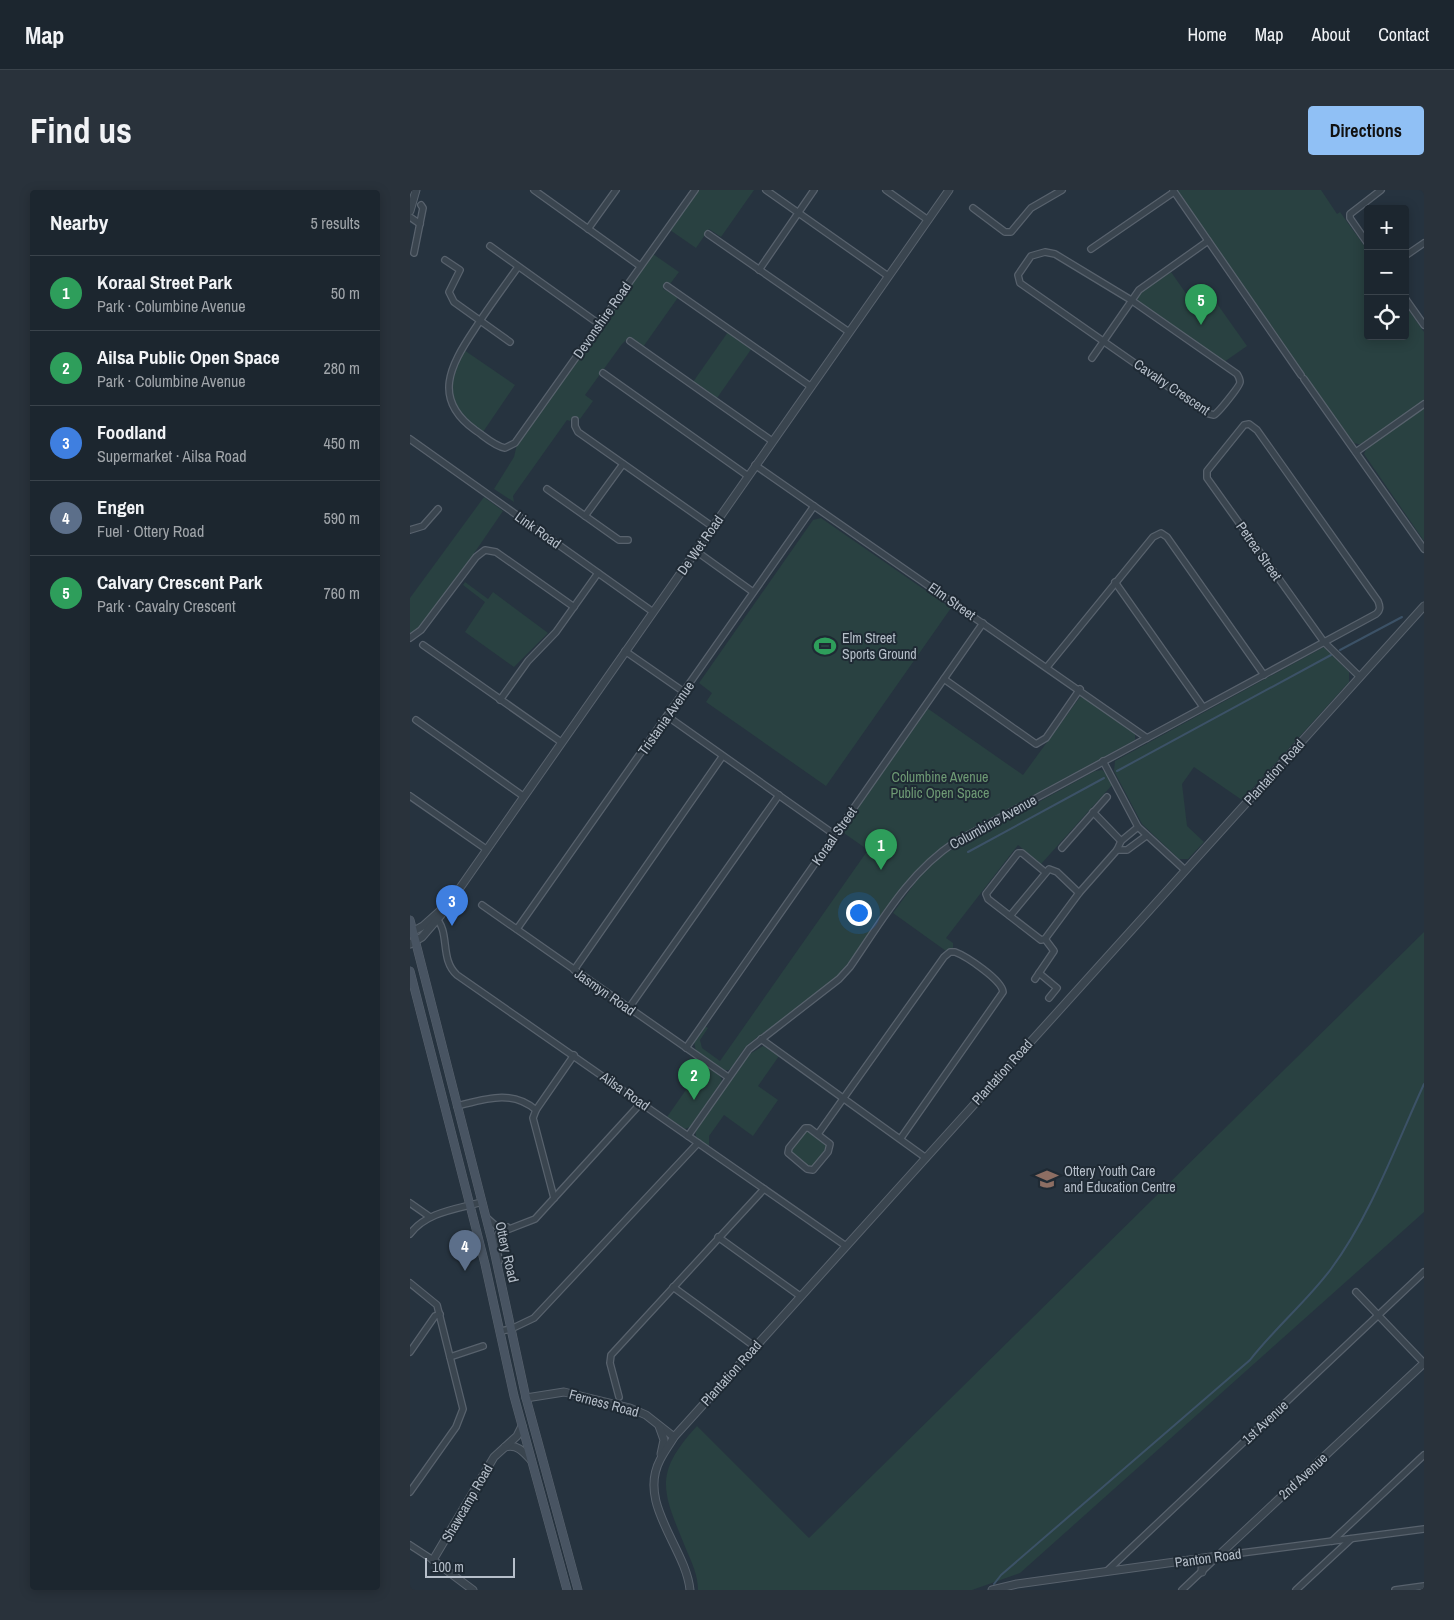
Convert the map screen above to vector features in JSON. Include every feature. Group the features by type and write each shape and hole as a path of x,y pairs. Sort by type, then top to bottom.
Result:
{"main road":[{"name":"Ottery Road","path":"410,920 412,943 486,1217 526,1398 578,1590"},
{"name":"Ottery Road","path":"410,971 501,1331 522,1426 567,1590"}],"street":[{"path":"410,211 416,190"},
{"path":"534,190 640,266"},
{"path":"588,229 616,190"},
{"name":"Devonshire Road","path":"480,320 452,365 449,376 449,393 453,405 464,421 500,447 507,448 515,443 695,190"},
{"path":"766,190 888,276"},
{"path":"759,270 814,190"},
{"path":"886,190 928,220"},
{"name":"De Wet Road","path":"412,943 451,899 949,190"},
{"path":"973,208 1007,232 1014,230 1037,203 1062,190"},
{"path":"1364,238 1350,216 1353,210 1381,190"},
{"path":"1090,248 1174,191 1424,549"},
{"path":"414,253 423,208 421,205"},
{"path":"410,217 420,224"},
{"path":"708,234 849,332"},
{"path":"1092,358 1138,290 1208,241"},
{"path":"1409,253 1424,243"},
{"path":"490,246 599,324"},
{"path":"1104,340 1020,283 1018,275 1035,253 1052,252 1131,300"},
{"path":"445,260 460,270 449,292 454,302 510,342"},
{"path":"480,320 518,266"},
{"path":"667,286 810,386"},
{"name":"Cavalry Crescent","path":"1104,340 1210,415 1219,412 1239,387 1240,380 1237,374 1131,300"},
{"path":"1409,304 1424,325"},
{"path":"630,341 772,441"},
{"path":"603,374 748,476"},
{"path":"1356,452 1424,404"},
{"path":"576,420 575,426 578,432 713,527"},
{"name":"Columbine Avenue","path":"688,1136 728,1077 750,1049 811,1003 839,979 850,967 912,879 934,856 954,842 1376,614 1380,608 1378,601 1257,430 1249,424"},
{"name":"Petrea Street","path":"1249,424 1241,427 1207,471 1206,475 1324,642 1360,677"},
{"name":"Link Road","path":"410,438 422,449 653,612"},
{"name":"Link Road","path":"410,443 422,449"},
{"path":"586,516 623,464"},
{"name":"Elm Street","path":"756,465 1148,738"},
{"path":"547,489 619,540 628,540"},
{"name":"Tristania Avenue","path":"517,929 814,506"},
{"path":"410,530 423,526 438,510"},
{"path":"1047,667 1154,536 1161,533 1167,537 1264,675"},
{"path":"410,638 420,630 476,557 485,550 496,552 574,607"},
{"path":"696,551 753,592"},
{"path":"500,700 528,661 556,632 598,573"},
{"path":"1115,582 1204,708"},
{"name":"Plantation Road","path":"690,1590 688,1575 682,1565 657,1503 655,1482 659,1461 674,1437 754,1346 1424,606"},
{"name":"Koraal Street","path":"686,1048 983,623"},
{"path":"424,645 561,742"},
{"path":"625,651 684,692"},
{"path":"944,679 1036,744 1044,741 1080,690"},
{"path":"667,716 835,835"},
{"path":"416,720 523,796"},
{"path":"574,970 722,756"},
{"path":"1103,761 1138,827 1185,870"},
{"path":"410,796 486,849"},
{"path":"629,1008 779,796"},
{"path":"1062,848 1107,797"},
{"path":"1093,812 1121,841"},
{"path":"1045,939 1079,893 1117,850 1121,841 1138,827"},
{"path":"1117,850 1127,850 1146,836"},
{"path":"1045,872 1021,852 1015,855 1008,863 987,891 986,896 1039,939 1045,939"},
{"path":"1010,916 1045,872 1053,870 1079,893"},
{"name":"Jasmyn Road","path":"482,905 728,1077"},
{"name":"De Wet Road","path":"411,932 436,918"},
{"name":"Ailsa Road","path":"436,918 446,959 454,971 846,1246"},
{"path":"1035,979 1054,951 1045,939"},
{"path":"818,1134 939,963 950,952 958,953 994,978 1003,988 997,1001 901,1138"},
{"path":"1039,973 1057,988 1049,998"},
{"path":"761,1039 901,1138 926,1158"},
{"path":"554,1198 534,1121 536,1110 574,1056"},
{"path":"457,1106 489,1098 518,1098 536,1110"},
{"path":"498,1269 496,1236 509,1227 533,1220 641,1103"},
{"path":"804,1128 808,1128 818,1134 828,1142 830,1147 817,1167 809,1170 790,1156 788,1151 804,1128"},
{"path":"501,1331 529,1322 539,1313 698,1143"},
{"path":"619,1397 610,1362 611,1355 764,1189"},
{"path":"410,1234 418,1222 482,1202"},
{"path":"410,1203 430,1217"},
{"path":"486,1217 496,1226 509,1227"},
{"path":"718,1237 800,1296"},
{"name":"1st Avenue","path":"1107,1572 1424,1272"},
{"path":"410,1283 434,1300 440,1314 463,1401 462,1415 410,1492"},
{"path":"673,1287 754,1346"},
{"path":"1356,1292 1424,1363"},
{"path":"410,1352 435,1316 440,1314"},
{"path":"450,1356 483,1346"},
{"name":"2nd Avenue","path":"1182,1590 1424,1363"},
{"name":"Ferness Road","path":"526,1398 558,1392 570,1393 638,1411 674,1437"},
{"path":"658,1424 662,1430 664,1440 659,1461"},
{"name":"Shawcamp Road","path":"433,1560 494,1457 502,1447 517,1436 522,1426"},
{"path":"502,1447 515,1446 521,1449 532,1462"},
{"path":"1332,1541 1424,1455"},
{"name":"Panton Road","path":"992,1590 1017,1584 1424,1529"},
{"path":"1296,1590 1351,1539"},
{"path":"410,1545 473,1590"},
{"path":"1198,1559 1202,1564 1202,1572"},
{"name":"Plantation Road","path":"682,1565 686,1590"},
{"path":"1395,1590 1424,1586"}],"green space":[{"path":"698,190 754,190 721,237 709,229 696,248 670,230"},
{"path":"1176,190 1321,190 1337,214 1340,212 1364,245 1364,340 1409,340 1409,311 1424,332 1424,402 1362,445 1354,443 1303,374"},
{"path":"653,254 679,272 670,284 667,282 663,289 679,296 643,347 629,337 622,344 585,395 593,401 580,419 574,416 570,421 567,420 513,496 514,502 494,489 514,457 517,444"},
{"path":"1171,272 1192,302 1208,291 1247,346 1224,362 1138,302 1138,296 1141,292"},
{"path":"728,332 752,348 717,398 693,382"},
{"path":"464,350 515,385 483,432 462,413 453,396 454,375"},
{"path":"1424,408 1424,541 1364,454 1367,447"},
{"path":"484,497 503,511 444,597 418,628 410,634 410,598"},
{"name":"Elm Street Sports Ground","path":"821,518 951,608 826,786 706,702 712,693 699,683 813,520"},
{"path":"465,582 488,599 493,592 548,633 514,667 465,632 485,602 463,585"},
{"path":"1324,647 1349,672 1349,682 1242,800 1194,767 1182,784 1187,826 1204,842 1188,859 1179,859 1142,824 1114,771 1115,761"},
{"name":"Columbine Avenue Public Open Space","path":"1080,697 1135,733 1135,740 957,837 937,851 905,884 851,960 835,978 805,1004 750,1043 729,1070 723,1070 696,1051 694,1042 705,1026 708,1028 700,1040 702,1048 720,1061 868,850 841,831 927,708 1023,775"},
{"name":"Columbine Avenue Public Open Space","path":"1102,770 1113,784 1041,864 1018,845 946,938 953,943 953,949 946,951 893,913 920,876 944,854 1095,771"},
{"path":"1424,932 1424,1212 1020,1573 972,1590 698,1590 694,1569 672,1513 666,1484 673,1458 697,1426 809,1538"},
{"path":"763,1046 779,1056 758,1086 778,1100 753,1136 724,1115 709,1136 709,1147 696,1137 695,1130 748,1055"},
{"path":"704,1064 720,1076 722,1081 690,1127 685,1129 667,1117"},
{"path":"805,1131 827,1143 827,1149 815,1166 808,1166 791,1152"}],"waterway":[{"path":"1340,650 1402,617"},
{"path":"1117,771 1331,655"},
{"path":"968,852 1104,778"},
{"path":"994,1584 1001,1575 1250,1360 1322,1281 1345,1248 1371,1203 1424,1084"}],"place":[{"name":"Calvary Crescent Park","path":"1201,325"},
{"name":"Elm Street Sports Ground","path":"825,646"},
{"name":"Koraal Street Park","path":"881,870"},
{"name":"Foodland","path":"452,926"},
{"name":"Ailsa Public Open Space","path":"694,1100"},
{"name":"Ottery Youth Care and Education Centre","path":"1047,1179"},
{"name":"Engen","path":"465,1271"}]}
